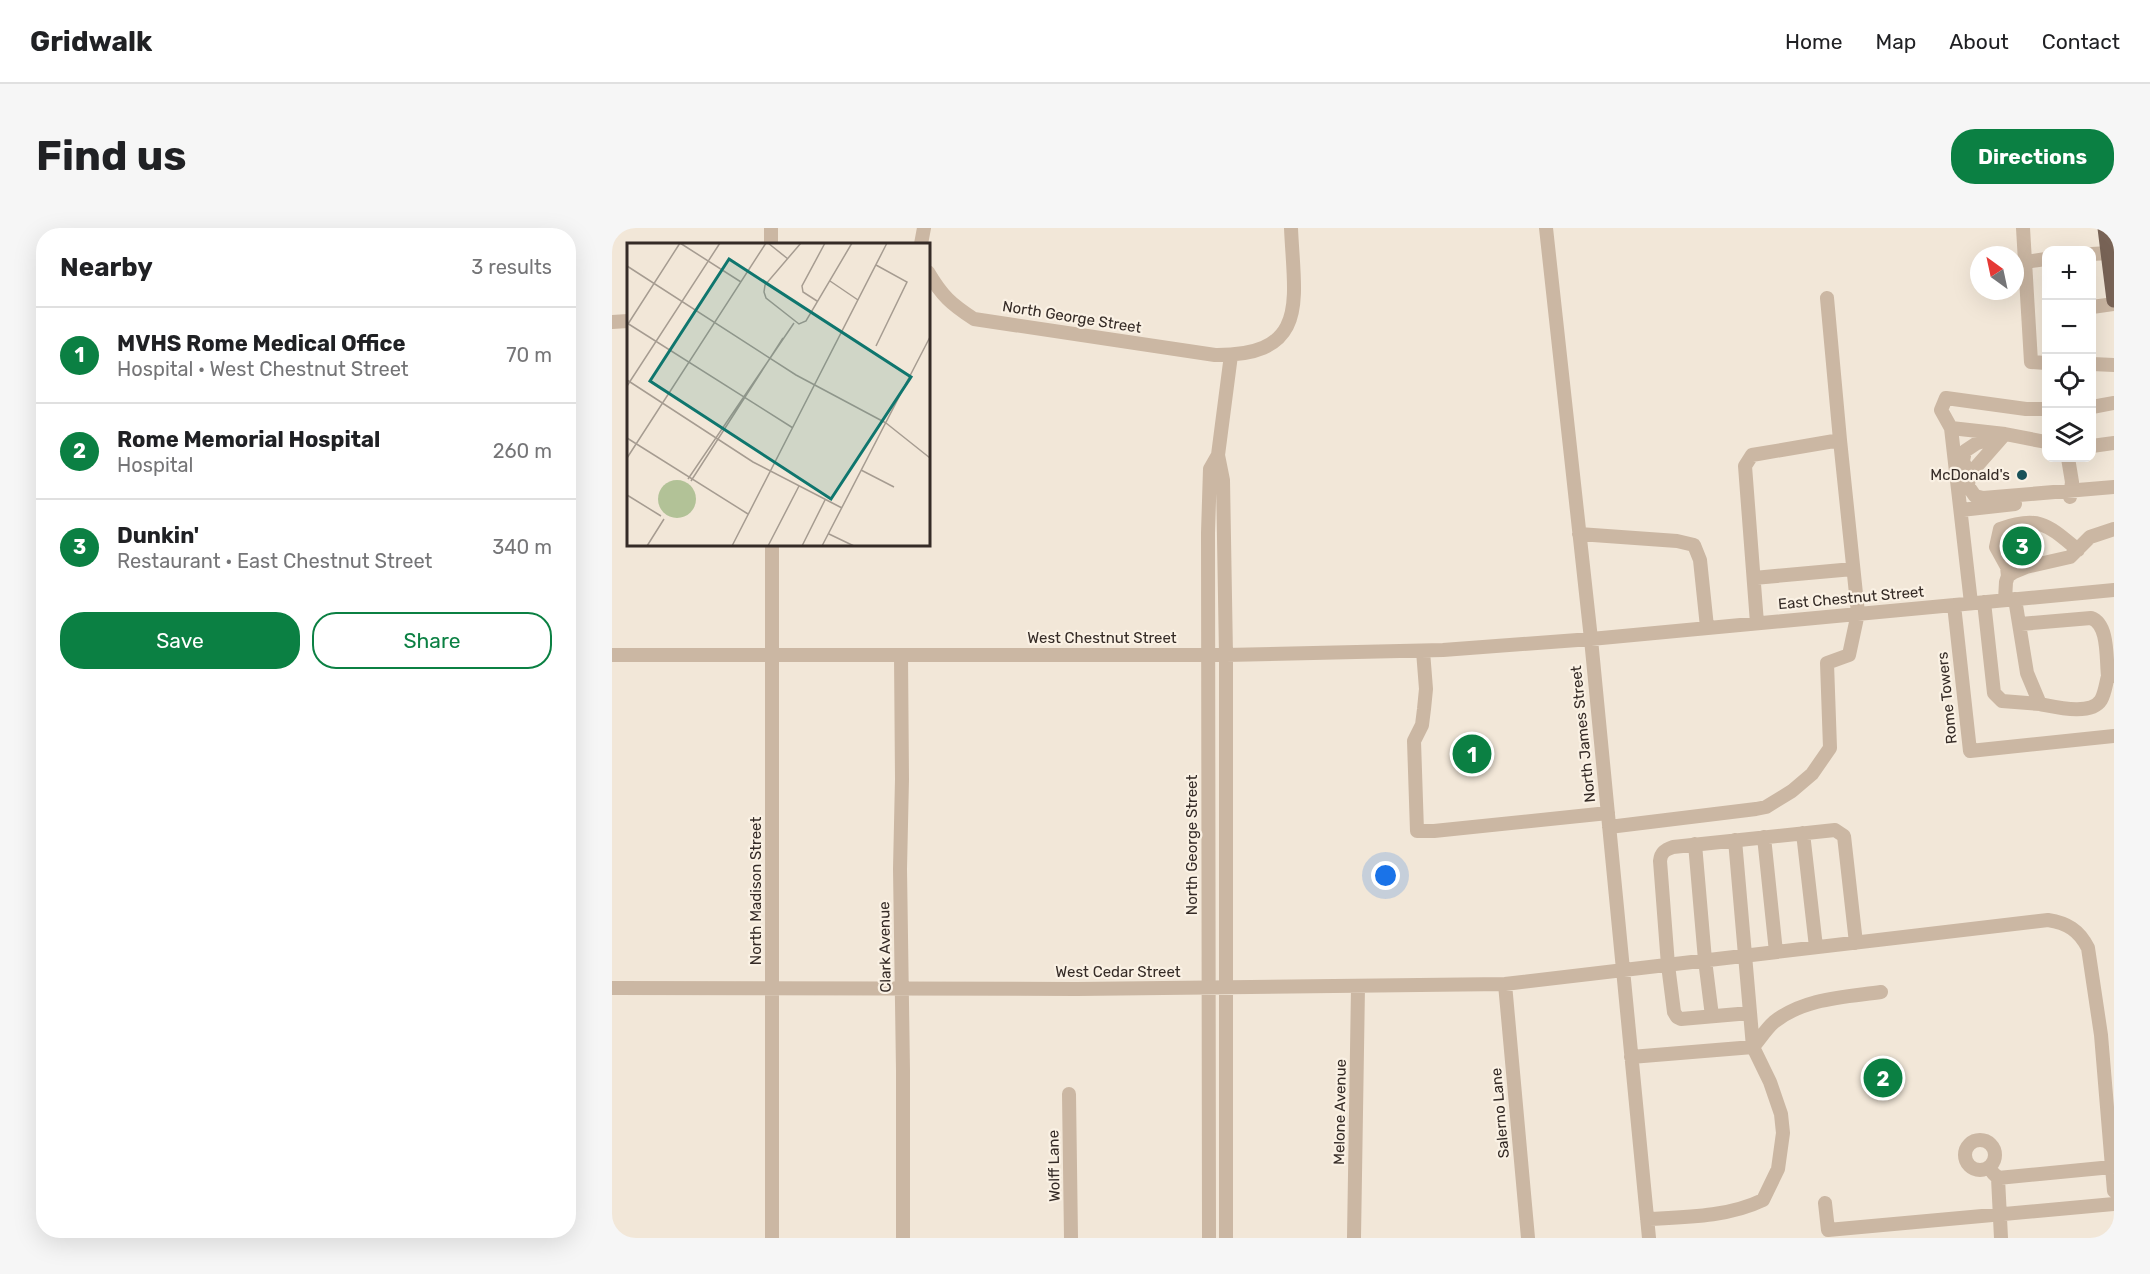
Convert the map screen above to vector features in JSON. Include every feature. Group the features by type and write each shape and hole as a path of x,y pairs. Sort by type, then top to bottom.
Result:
{"main road":[{"path":"2105,228 2114,302"}],"street":[{"path":"921,243 924,228"},
{"name":"North George Street","path":"930,275 953,306 974,319 1215,355 1248,353 1267,346 1286,330 1294,311 1291,228"},
{"name":"North James Street","path":"1546,228 1591,639 1649,1238"},
{"path":"2023,228 2031,362 2042,363"},
{"path":"2096,253 2108,252"},
{"path":"2025,262 2042,260"},
{"path":"1423,651 1426,689 1422,725 1414,741 1417,831 1756,810 1766,807 1792,791 1812,774 1830,748 1827,663 1850,655 1858,614 1827,298"},
{"path":"2096,306 2114,302"},
{"path":"612,322 627,321"},
{"name":"North George Street","path":"1226,1238 1226,655 1223,480 1218,455 1231,355"},
{"path":"2096,364 2114,365"},
{"path":"2021,624 2091,618 2096,620 2103,630 2111,676 2103,698 2091,707 2078,709 2002,701 1994,693 1961,510 1951,428 1941,410 1946,398 2026,409 2042,409"},
{"path":"2096,406 2114,403"},
{"path":"1951,428 2005,434 2042,441"},
{"path":"2005,434 1969,475 1968,486 1975,496 1983,498 2114,487"},
{"path":"1757,623 1745,466 1752,455 1840,440"},
{"path":"2096,445 2114,443"},
{"name":"North George Street","path":"1209,1238 1210,469 1218,455"},
{"path":"1961,510 2070,497 2072,489 2069,462"},
{"path":"2040,704 2027,673 2021,624 2010,599 2007,567 1996,548 2000,529 2014,524 2036,521 2053,529 2078,550"},
{"path":"2008,576 2026,567 2070,557 2090,537 2114,529"},
{"path":"1579,534 1677,541 1694,545 1701,560 1707,627"},
{"name":"North Madison Street","path":"771,1238 772,546"},
{"path":"1754,578 1853,569"},
{"name":"East Chestnut Street","path":"1591,639 2114,590"},
{"name":"Rome Towers","path":"1954,604 1970,751 2114,736"},
{"name":"West Chestnut Street","path":"612,655 1226,655 1423,651 1591,639"},
{"name":"Clark Avenue","path":"901,655 903,1238"},
{"path":"1750,1013 1681,1019 1674,1012 1668,964 1661,854 1665,849 1835,830 1844,836 1856,943"},
{"path":"1803,833 1816,947"},
{"path":"1764,837 1776,952"},
{"path":"1647,1219 1744,1209 1763,1200 1778,1169 1783,1133 1781,1114 1770,1082 1753,1047 1747,956 1735,840"},
{"path":"1695,844 1712,1016"},
{"name":"West Cedar Street","path":"612,988 1077,989 1505,984 2048,920 2065,923 2076,930 2088,948 2101,1035 2114,1191"},
{"name":"Salerno Lane","path":"1505,984 1528,1238"},
{"name":"Melone Avenue","path":"1354,1238 1358,987"},
{"path":"1631,1057 1753,1047 1773,1023 1795,1008 1827,1000 1881,993"},
{"name":"Wolff Lane","path":"1069,1094 1071,1238"},
{"path":"1998,1178 2112,1167"},
{"path":"1987,1168 1998,1178 2001,1238"},
{"path":"1825,1203 1828,1230 1868,1232 2000,1213 2114,1204"}],"place":[{"name":"McDonald's","path":"2022,475"},
{"name":"Dunkin'","path":"2022,546"},
{"name":"MVHS Rome Medical Office","path":"1472,754"},
{"name":"Rome Memorial Hospital","path":"1883,1078"}]}
